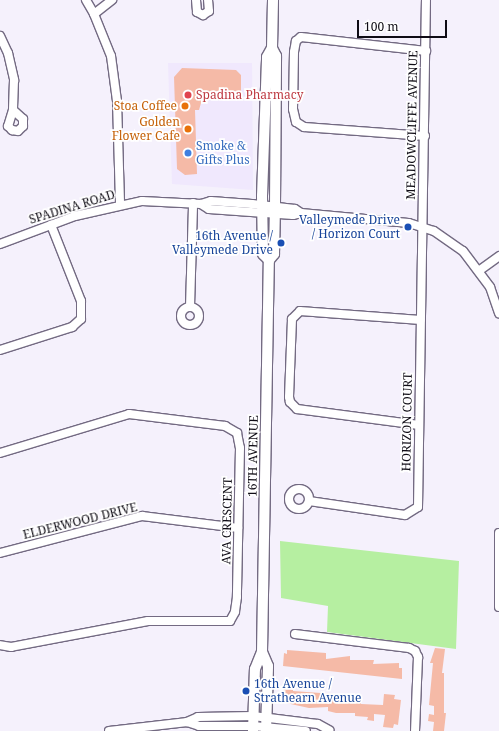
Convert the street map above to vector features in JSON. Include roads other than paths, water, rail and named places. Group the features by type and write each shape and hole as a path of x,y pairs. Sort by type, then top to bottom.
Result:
{"main road":[{"name":"16TH AVENUE","path":"253,724 254,669 262,652 269,260 274,254 276,56 272,48 273,0"},
{"name":"16TH AVENUE","path":"269,260 263,254 262,209 267,57 272,48"},
{"name":"16TH AVENUE","path":"262,652 268,666 266,725"}],"street":[{"path":"86,0 94,14 111,56 114,77 120,204"},
{"path":"94,14 112,0"},
{"path":"196,0 197,12 203,15 209,10 208,0"},
{"name":"MEADOWCLIFFE AVENUE","path":"422,226 425,136 426,0"},
{"path":"0,36 12,66 13,110"},
{"path":"425,136 304,127 296,122 293,109 294,52 296,41 301,37 426,50"},
{"name":"SPADINA ROAD","path":"0,244 51,225 120,204 142,201 197,204 211,201 262,209 295,209 301,213 422,226"},
{"path":"190,307 197,204"},
{"path":"0,350 72,327 81,319 81,301 51,225"},
{"path":"422,226 464,251 480,270 490,287 499,313"},
{"name":"HORIZON COURT","path":"309,501 411,514 418,507 422,226"},
{"path":"480,270 499,256"},
{"path":"419,425 297,409 290,402 289,397 292,320 300,311 421,320"},
{"name":"AVA CRESCENT","path":"0,453 129,414 225,426 233,428 240,439 238,597 235,612 230,621 148,622 11,647 0,645"},
{"name":"ELDERWOOD DRIVE","path":"0,553 142,516 238,528"},
{"path":"499,533 499,607"},
{"path":"295,634 412,649 418,657 415,731"},
{"path":"109,731 187,722 198,717 306,731"},
{"path":"266,725 318,724 329,731"}],"place":[{"name":"Spadina Pharmacy","path":"188,95"},
{"name":"Stoa Coffee","path":"185,106"},
{"name":"Golden Flower Cafe","path":"188,129"},
{"name":"Smoke & Gifts Plus","path":"188,153"},
{"name":"Valleymede Drive / Horizon Court","path":"408,227"},
{"name":"16th Avenue / Valleymede Drive","path":"281,243"},
{"name":"16th Avenue / Strathearn Avenue","path":"246,691"}]}
